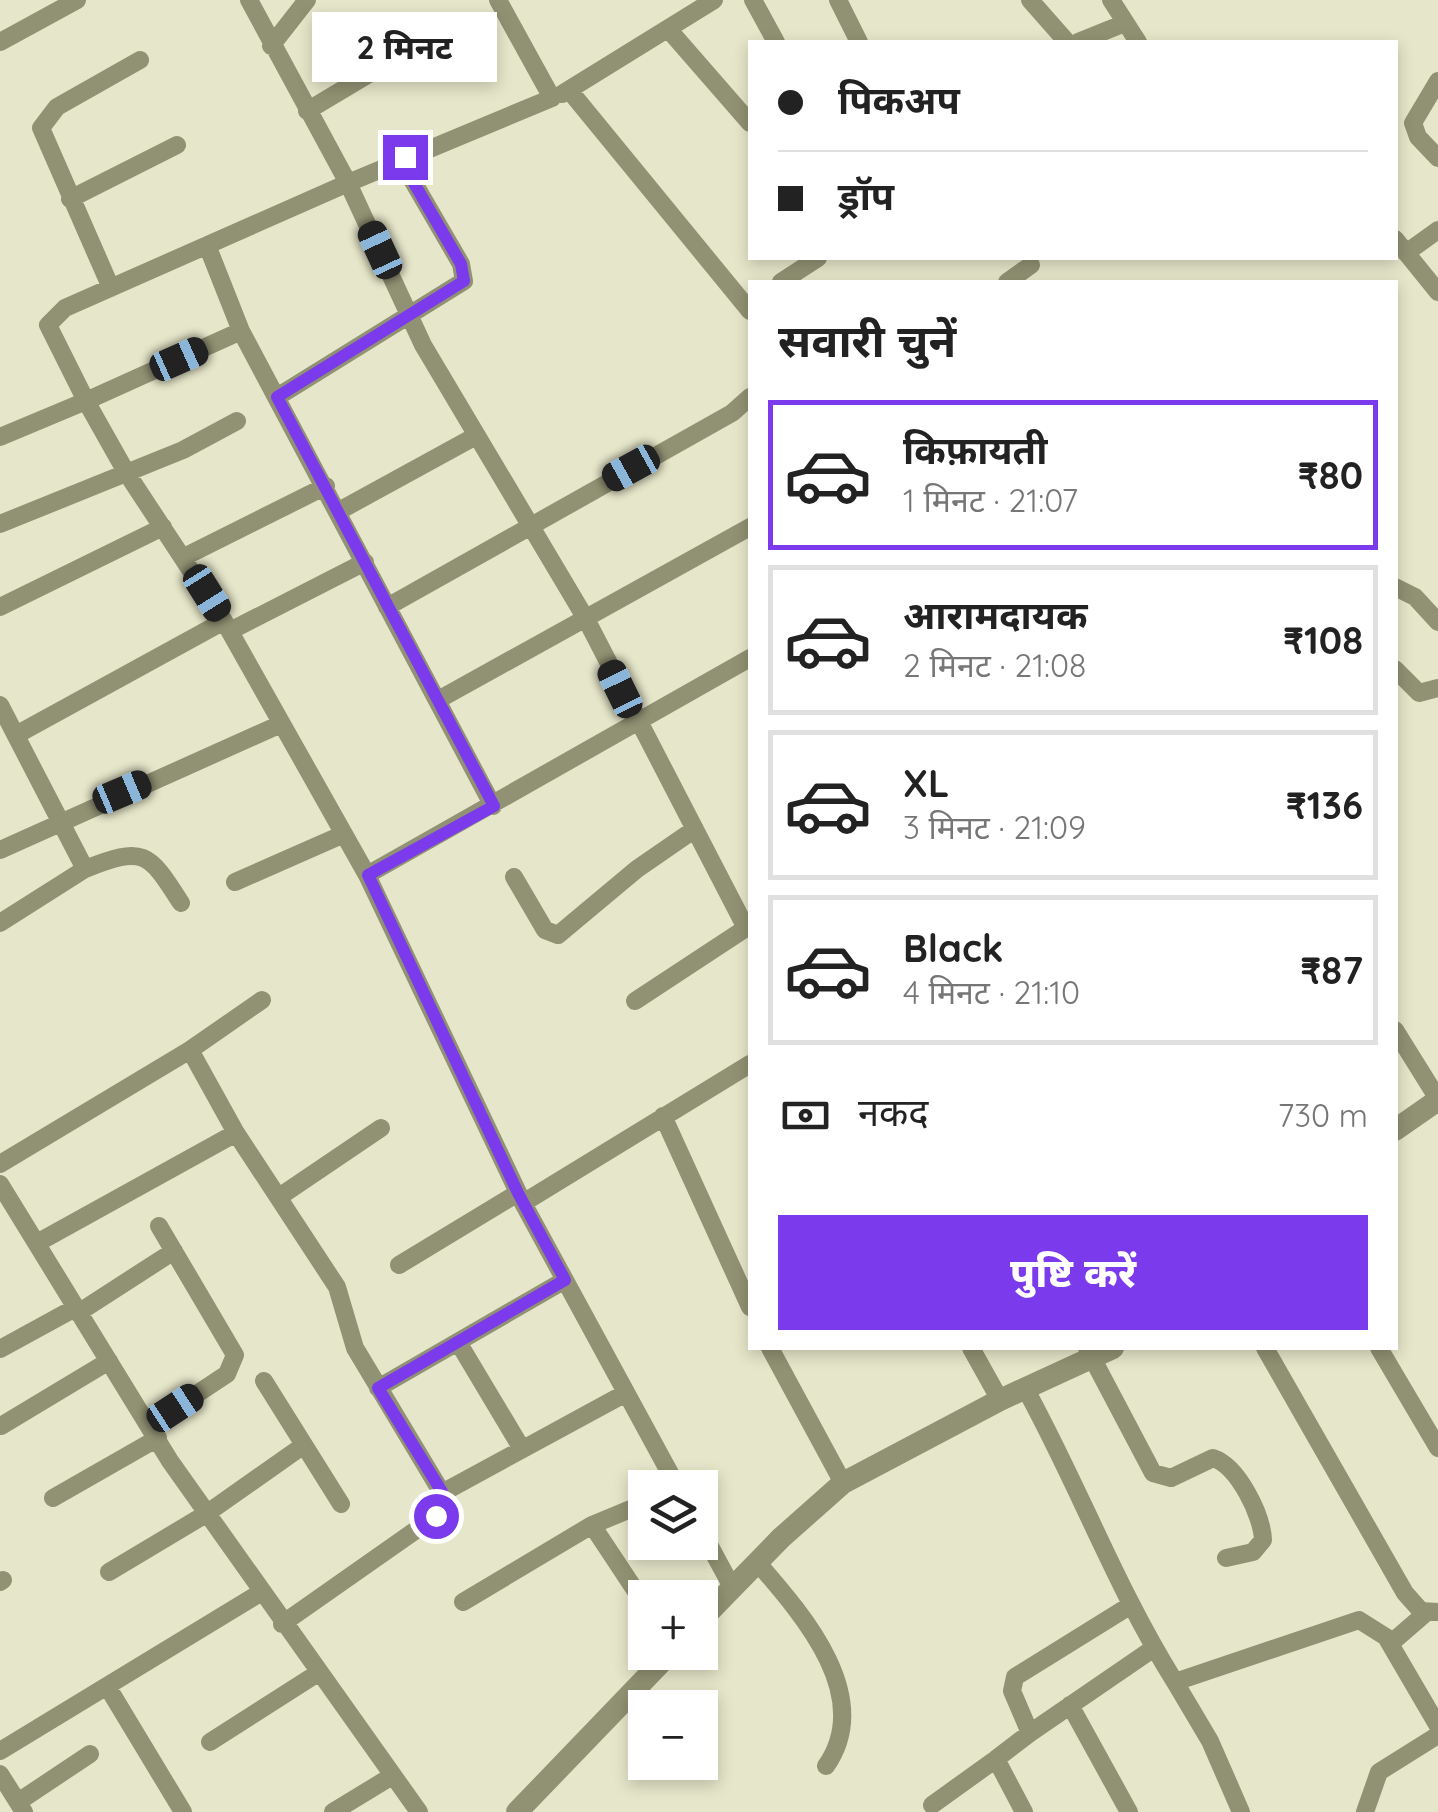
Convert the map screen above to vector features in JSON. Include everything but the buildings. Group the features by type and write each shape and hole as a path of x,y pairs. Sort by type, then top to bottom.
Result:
{"street":[{"path":"0,42 76,0"},
{"path":"249,0 270,46 348,183 410,317 474,436 586,619 637,724 748,928 635,1001"},
{"path":"270,46 306,0"},
{"path":"498,0 561,94 748,306"},
{"path":"668,1470 521,1198 368,875 227,626 126,472 49,334 48,325 66,308 110,288 400,159 561,94 714,0"},
{"path":"753,0 775,40"},
{"path":"838,0 858,40"},
{"path":"1030,0 1066,40"},
{"path":"1111,0 1137,40"},
{"path":"1083,40 1125,23"},
{"path":"669,30 748,121"},
{"path":"307,111 394,59"},
{"path":"110,288 42,138 46,117 140,60"},
{"path":"1438,81 1413,123 1418,137 1438,158"},
{"path":"70,199 177,145"},
{"path":"277,397 460,286 465,274 400,159"},
{"path":"1438,230 1400,246 1438,292"},
{"path":"207,246 241,331 494,806"},
{"path":"785,280 815,260"},
{"path":"1009,280 1030,261"},
{"path":"0,437 241,331"},
{"path":"387,608 732,413 748,400"},
{"path":"0,524 183,450 237,421"},
{"path":"340,511 474,436"},
{"path":"184,558 326,486"},
{"path":"0,607 163,527"},
{"path":"438,700 748,528"},
{"path":"16,735 227,626 365,562"},
{"path":"1398,588 1415,597 1438,622"},
{"path":"368,875 748,659"},
{"path":"1398,673 1419,693 1438,688"},
{"path":"0,705 85,869"},
{"path":"0,850 59,820 282,724"},
{"path":"514,877 545,930 558,935 637,869 695,829"},
{"path":"235,882 344,834"},
{"path":"0,923 85,869 124,854 147,857 181,903"},
{"path":"0,1164 190,1050 262,1000"},
{"path":"1398,1035 1438,1099 1398,1128"},
{"path":"190,1050 236,1133 337,1287 355,1348 442,1492 436,1516 282,1624"},
{"path":"399,1266 748,1065"},
{"path":"663,1116 748,1303"},
{"path":"278,1198 381,1128"},
{"path":"37,1244 236,1133"},
{"path":"0,1184 206,1514 419,1812"},
{"path":"54,1498 154,1432 227,1374 235,1355 159,1226"},
{"path":"0,1349 76,1310 174,1251"},
{"path":"378,1388 565,1280"},
{"path":"458,1342 522,1449"},
{"path":"771,1350 843,1483"},
{"path":"972,1350 1000,1400"},
{"path":"718,1602 843,1483 1097,1350 1153,1472 1171,1478 1213,1458 1233,1472 1260,1521 1263,1540 1253,1552 1226,1558"},
{"path":"1267,1350 1405,1593 1433,1612 1390,1644"},
{"path":"1380,1350 1438,1448"},
{"path":"1,1426 109,1361"},
{"path":"264,1381 342,1504"},
{"path":"1025,1388 1070,1470 1131,1605 1210,1740 1241,1812"},
{"path":"442,1492 626,1392"},
{"path":"109,1572 206,1514 304,1445"},
{"path":"463,1602 592,1525 628,1510"},
{"path":"592,1525 628,1580"},
{"path":"717,1560 732,1587"},
{"path":"757,1562 812,1634 840,1694 844,1715 842,1737 826,1766"},
{"path":"0,1751 260,1593"},
{"path":"1030,1733 1012,1691 1016,1678 1131,1605"},
{"path":"1175,1682 1346,1622 1369,1624 1390,1644 1438,1726"},
{"path":"932,1805 1154,1648"},
{"path":"518,1812 653,1670"},
{"path":"210,1742 318,1674"},
{"path":"107,1686 183,1812"},
{"path":"1070,1705 1129,1812"},
{"path":"1366,1812 1379,1772 1438,1735"},
{"path":"0,1774 21,1807 90,1754"},
{"path":"996,1760 1024,1812"},
{"path":"332,1812 392,1776"}],"route":[{"path":"405,157 400,159 461,264 464,281 277,397 494,806 368,875 518,1193 565,1280 378,1388 442,1492 441,1509 436,1516"}]}
